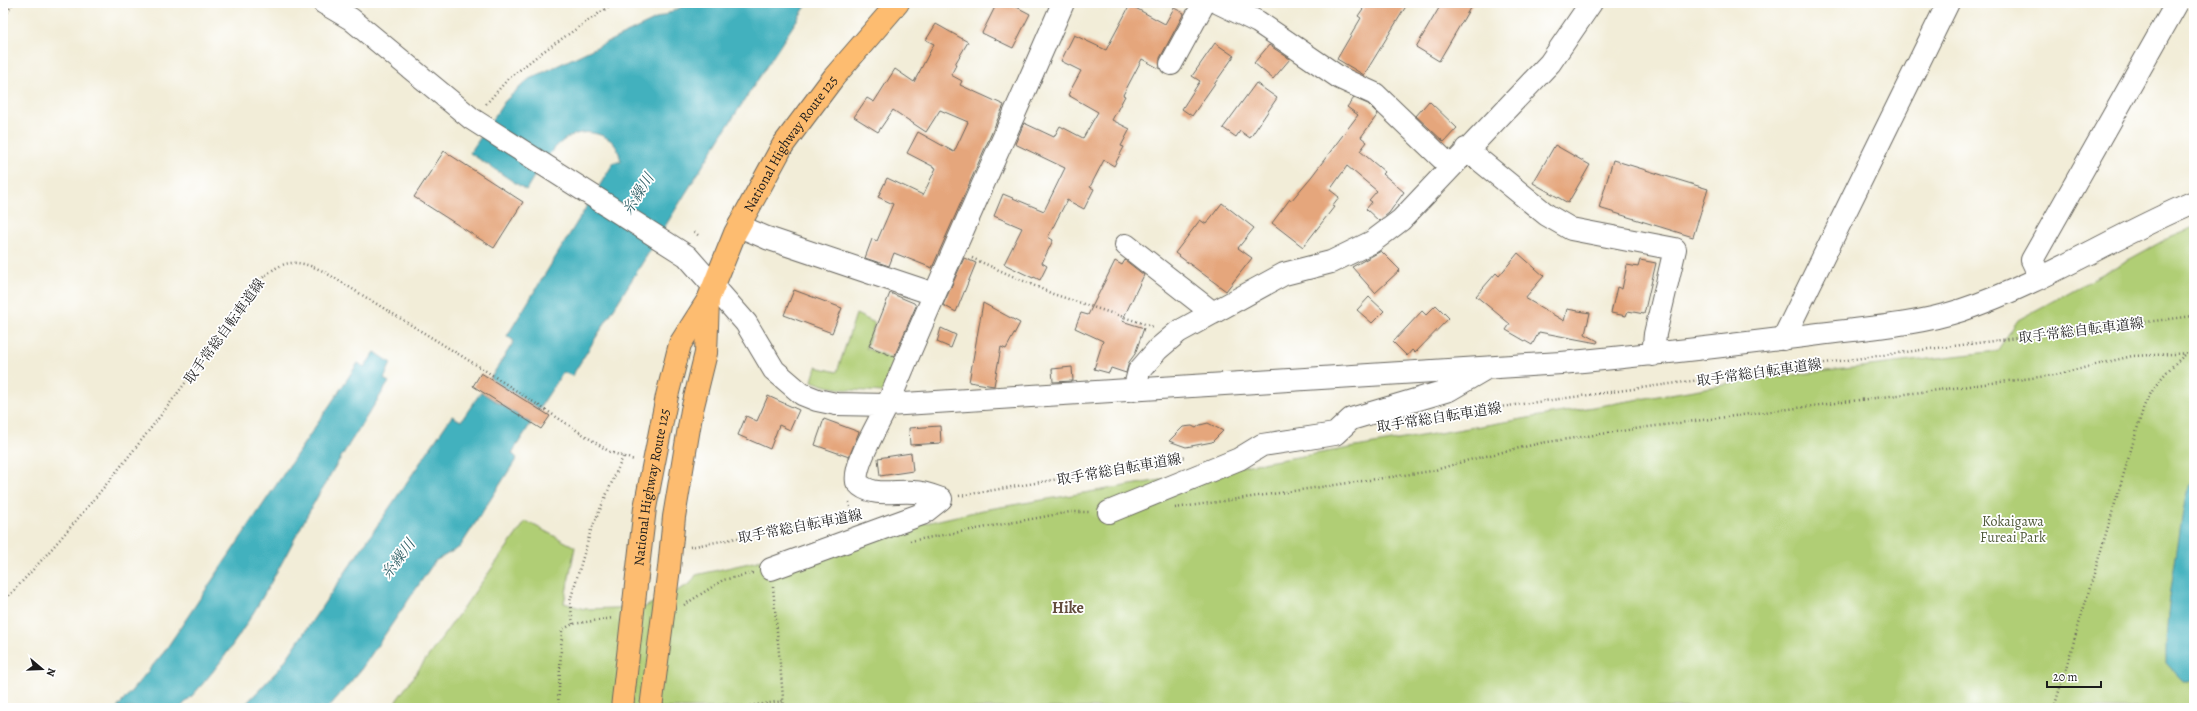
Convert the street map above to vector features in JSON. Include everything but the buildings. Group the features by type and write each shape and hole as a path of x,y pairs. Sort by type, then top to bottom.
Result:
{"highway":[{"name":"National Highway Route 125","path":"622,708 645,508 667,396 680,344 711,292 740,226 767,172 800,121 866,38 898,3"},
{"name":"National Highway Route 125","path":"651,708 669,568 674,516 692,410 706,353 711,292"}],"street":[{"path":"324,3 351,19 477,122 687,256 711,292 746,323 774,370 802,394 817,400 836,404 888,405 1488,367 1653,355 1917,321 1962,310 2003,294 2040,277 2154,219 2194,202"},
{"path":"941,499 914,492 881,492 866,489 857,482 857,468 888,405 934,294 1063,3"},
{"path":"1172,64 1218,3 1268,29 1340,78 1375,94 1450,166"},
{"path":"1134,390 1139,371 1158,350 1178,332 1284,274 1331,262 1372,242 1401,220 1466,149 1550,62 1591,3"},
{"path":"1783,339 1948,3"},
{"path":"2040,277 2032,260 2177,3"},
{"path":"1466,149 1547,214 1571,229 1674,249 1655,334 1653,355"},
{"path":"740,226 772,240 934,294"},
{"path":"1126,245 1213,313"},
{"path":"1109,512 1238,458 1262,445 1335,434 1352,419 1449,390 1488,367"},
{"path":"771,569 922,514 941,499"}],"path":[{"path":"3,19 14,3"},
{"path":"477,122 508,79 540,53 614,3"},
{"path":"694,232 698,235"},
{"path":"954,250 1053,294 1149,325 1178,332"},
{"name":"取手常総自転車道線","path":"3,602 92,502 166,410 259,281 274,267 290,263 306,264 323,271 548,410 610,452 631,460"},
{"name":"取手常総自転車道線","path":"1421,420 1500,406 1913,351 2194,316"},
{"path":"2054,708 2144,406 2154,386 2165,371 2187,353"},
{"path":"1173,508 1432,471 1469,460 1541,443 1648,427 2055,375 2132,356 2194,353"},
{"name":"取手常総自転車道線","path":"941,499 1191,456"},
{"path":"558,708 562,630 573,624 570,601 592,530 622,457"},
{"path":"848,498 852,522"},
{"path":"907,542 1070,512 1109,512"},
{"name":"取手常総自転車道線","path":"688,547 859,515"},
{"path":"771,569 784,708"},
{"path":"734,708 784,701"}],"green space":[{"name":"Kokaigawa Fureai Park","path":"2194,227 2194,708 391,708 526,521 575,547 564,603 584,609 645,607 690,584 696,575 983,510 1759,379 1997,351 2018,320 2172,236"},
{"path":"856,314 875,323 866,348 898,361 883,392 829,387 812,381 816,367 837,372"}],"water":[{"name":"糸繰川","path":"690,3 808,3 725,130 572,376 563,372 539,409 490,379 514,341 507,336 614,162 621,162 618,150 611,140 603,136 589,133 577,134 566,139 556,147 539,168 526,190 470,153 505,101 529,79"},
{"path":"375,352 391,363 384,379 389,382 315,501 271,582 239,636 221,661 180,708 117,708 164,652 358,363 364,367"},
{"name":"糸繰川","path":"481,392 531,423 512,453 517,458 460,547 435,561 360,671 328,708 242,708 280,668 452,416 461,421"},
{"path":"2194,479 2194,678 2189,681 2183,681 2166,663 2166,647 2168,616 2184,507 2187,492"}],"district":[{"name":"Hike","path":"1068,607"}]}
